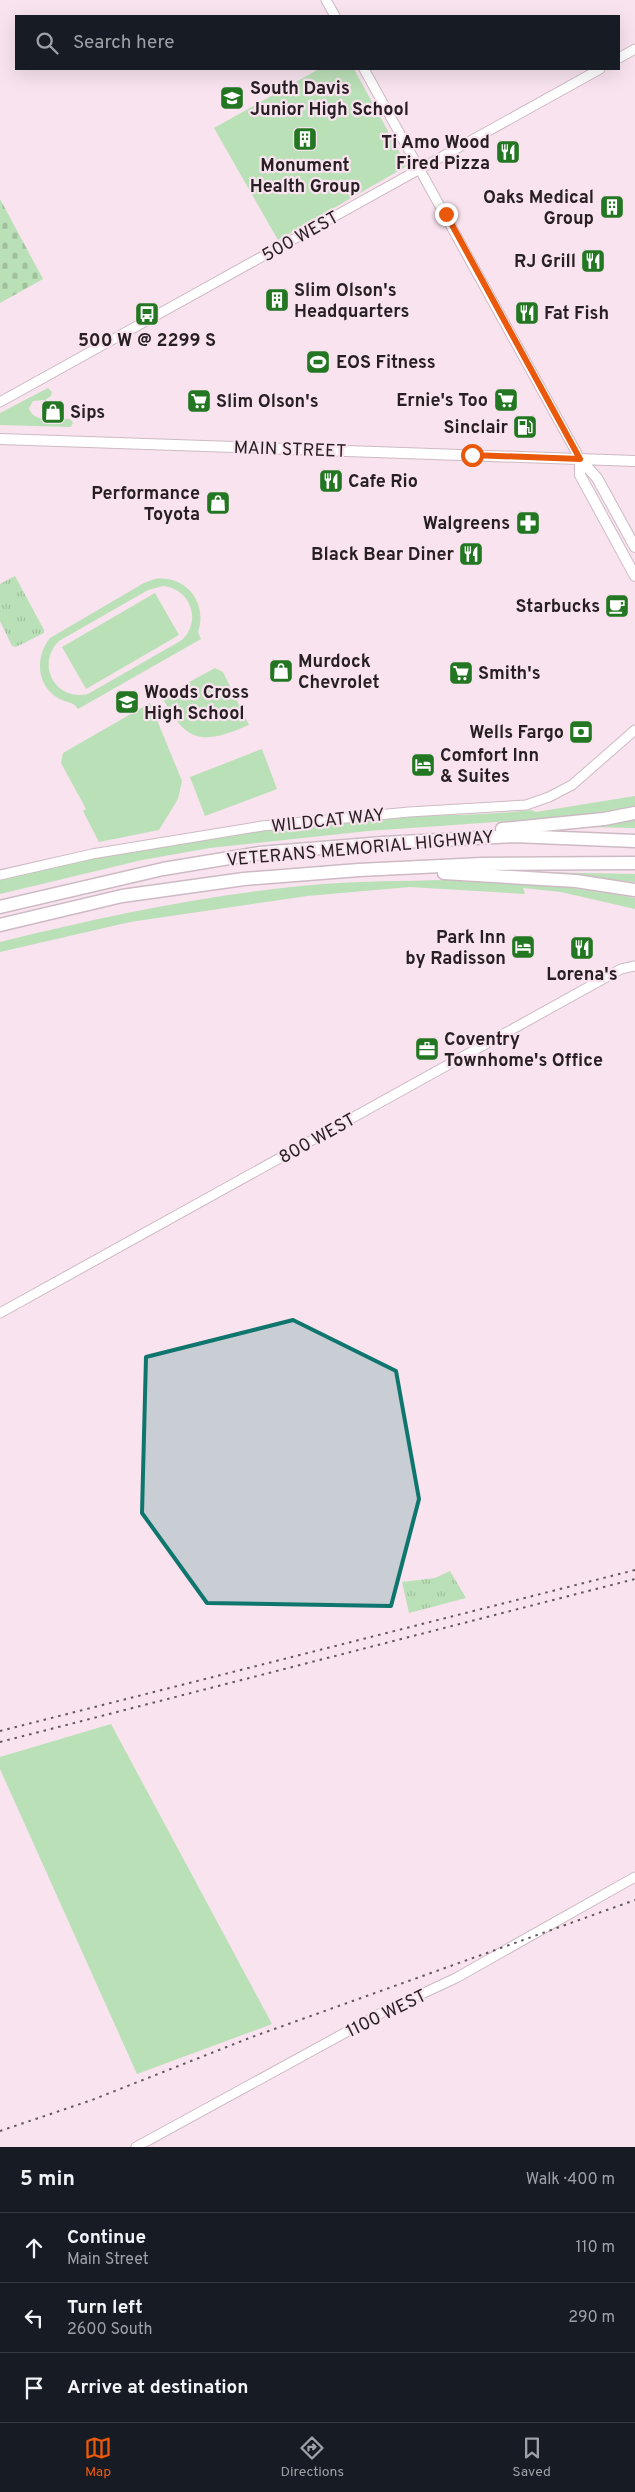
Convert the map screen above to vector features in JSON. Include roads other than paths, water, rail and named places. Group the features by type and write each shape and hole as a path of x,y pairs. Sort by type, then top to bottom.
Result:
{"highway":[{"path":"383,842 604,819 635,813"},
{"name":"VETERANS MEMORIAL HIGHWAY","path":"0,907 61,891 191,864 260,853 383,842 514,836 635,841"},
{"name":"VETERANS MEMORIAL HIGHWAY","path":"0,926 122,896 244,879 359,870 482,864 635,863"},
{"path":"359,870 502,875 576,880 635,890"}],"main road":[{"name":"MAIN STREET","path":"0,439 635,461"},
{"path":"580,459 598,480 635,547"},
{"path":"580,459 580,475 635,576"}],"street":[{"path":"326,0 334,15"},
{"path":"620,57 635,49"},
{"path":"365,70 580,459"},
{"name":"500 WEST","path":"0,402 598,70"},
{"name":"WILDCAT WAY","path":"0,875 92,854 262,826 390,814 526,805 549,797 572,785 635,730"},
{"name":"800 WEST","path":"0,1313 620,969 635,966"},
{"name":"1100 WEST","path":"136,2147 383,2012 448,1982 635,1877"}],"railway":[{"path":"0,1731 635,1570"},
{"path":"0,1742 635,1579"},
{"path":"0,2131 92,2100 252,2037 635,1900"}],"place":[{"name":"South Davis Junior High School","path":"232,98"},
{"name":"Monument Health Group","path":"305,139"},
{"name":"Ti Amo Wood Fired Pizza","path":"508,152"},
{"name":"Oaks Medical Group","path":"612,207"},
{"name":"RJ Grill","path":"593,261"},
{"name":"Slim Olson's Headquarters","path":"277,300"},
{"name":"Fat Fish","path":"527,313"},
{"name":"500 W @ 2299 S","path":"147,314"},
{"name":"EOS Fitness","path":"318,362"},
{"name":"Ernie's Too","path":"506,400"},
{"name":"Slim Olson's","path":"199,401"},
{"name":"Sips","path":"53,412"},
{"name":"Sinclair","path":"525,427"},
{"name":"Cafe Rio","path":"331,481"},
{"name":"Performance Toyota","path":"218,503"},
{"name":"Walgreens","path":"528,523"},
{"name":"Black Bear Diner","path":"471,554"},
{"name":"Starbucks","path":"617,606"},
{"name":"Murdock Chevrolet","path":"281,671"},
{"name":"Smith's","path":"461,673"},
{"name":"Woods Cross High School","path":"127,702"},
{"name":"Wells Fargo","path":"581,732"},
{"name":"Comfort Inn & Suites","path":"423,765"},
{"name":"Park Inn by Radisson","path":"523,947"},
{"name":"Lorena's","path":"582,948"},
{"name":"Coventry Townhome's Office","path":"427,1049"}]}
